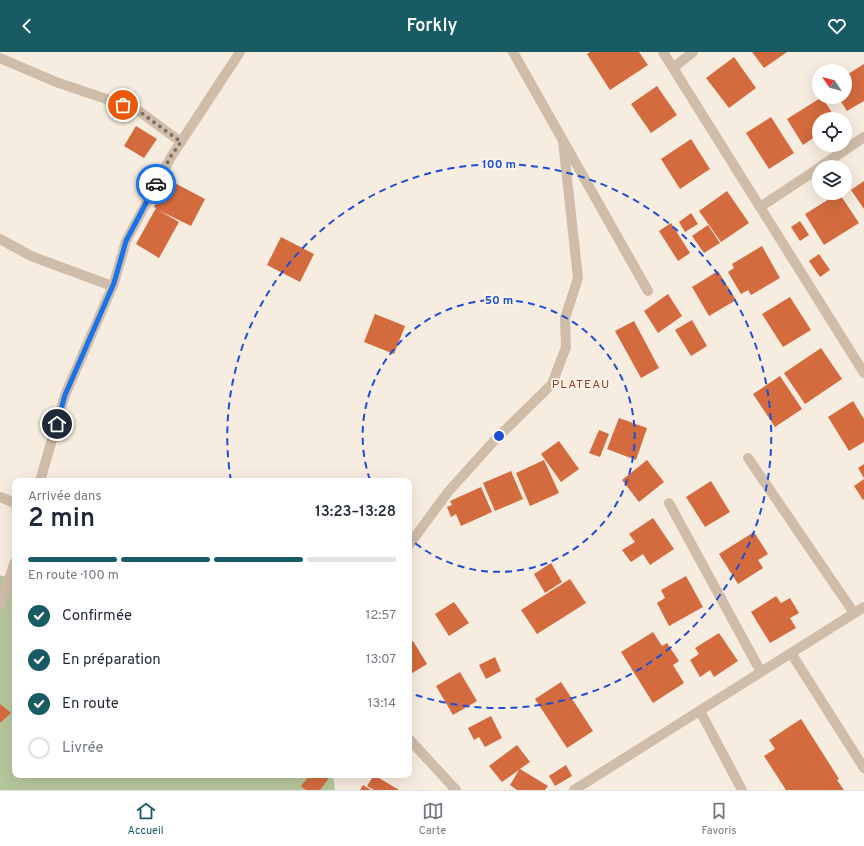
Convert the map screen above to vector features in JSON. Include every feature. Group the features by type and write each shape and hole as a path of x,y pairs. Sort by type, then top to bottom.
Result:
{"street":[{"path":"41,478 65,395 112,286 126,241 171,156 240,52"},
{"path":"512,52 648,291"},
{"path":"663,52 864,373"},
{"path":"673,68 693,52"},
{"path":"0,58 56,82 136,109 181,142"},
{"path":"830,160 864,137"},
{"path":"412,541 448,492 493,442 552,384 566,347 566,318 578,278 563,141"},
{"path":"760,207 812,172"},
{"path":"0,239 32,256 112,286"},
{"path":"748,458 854,613"},
{"path":"0,497 12,502"},
{"path":"669,503 761,672"},
{"path":"0,605 12,571"},
{"path":"574,790 864,607"},
{"path":"791,653 864,768"},
{"path":"700,710 742,790"},
{"path":"412,742 456,790"}],"green space":[{"path":"0,575 12,580 12,778 333,778 335,790 0,790"}],"building":[{"path":"590,52 639,52 648,65 610,90 587,54"},
{"path":"752,52 787,52 764,68"},
{"path":"734,57 756,88 729,108 706,78"},
{"path":"864,64 864,101 847,111 842,104 852,104 852,72"},
{"path":"657,86 677,115 651,133 631,104"},
{"path":"812,103 826,104 832,112 812,112 812,139 803,145 787,119"},
{"path":"771,117 794,153 769,169 746,133"},
{"path":"136,126 157,139 144,158 124,146"},
{"path":"691,139 710,169 680,189 661,159"},
{"path":"169,180 205,199 191,226 158,210 179,222 159,258 136,244 156,208 154,207"},
{"path":"864,181 864,209 852,191 852,189"},
{"path":"727,191 749,223 721,242 699,211"},
{"path":"828,200 844,200 859,223 824,245 805,214"},
{"path":"691,213 698,224 685,232 679,222"},
{"path":"800,221 809,235 800,241 791,227"},
{"path":"671,223 690,253 678,261 659,231"},
{"path":"708,225 720,243 704,253 692,236"},
{"path":"281,237 314,254 300,282 267,265"},
{"path":"762,246 780,278 751,295 748,290 741,294 728,272 734,268 732,264"},
{"path":"819,254 830,270 820,277 809,261"},
{"path":"718,271 736,300 709,316 692,287"},
{"path":"668,294 682,316 658,333 644,311"},
{"path":"790,297 811,330 783,347 762,314"},
{"path":"375,314 405,326 394,354 364,342"},
{"path":"692,320 707,346 691,356 675,330"},
{"path":"634,321 659,368 641,378 615,331"},
{"path":"821,348 842,379 805,404 784,373"},
{"path":"780,376 802,409 775,427 753,394"},
{"path":"853,401 864,419 864,442 849,451 828,417"},
{"path":"619,418 647,428 636,460 607,449"},
{"path":"599,430 609,434 600,457 589,453"},
{"path":"559,441 579,469 561,482 541,454"},
{"path":"544,460 559,493 530,506 516,473"},
{"path":"647,460 664,482 639,502 622,480"},
{"path":"864,464 864,478 858,468"},
{"path":"511,471 523,499 495,511 483,483"},
{"path":"864,479 864,499 863,500 854,486"},
{"path":"711,481 730,512 705,527 686,497"},
{"path":"481,487 492,512 461,526 456,514 451,517 447,507 452,505 450,501"},
{"path":"653,518 674,549 650,565 643,554 631,562 622,550 635,542 629,534"},
{"path":"754,532 768,554 758,560 763,568 738,584 719,554"},
{"path":"551,563 562,582 545,593 534,574"},
{"path":"686,576 703,607 669,626 657,603 665,598 661,590"},
{"path":"570,579 586,603 537,634 521,610"},
{"path":"776,596 781,603 790,598 799,613 790,618 796,628 770,643 751,612"},
{"path":"454,602 469,623 449,636 435,614"},
{"path":"653,632 662,646 667,643 679,661 673,665 684,683 653,703 621,652"},
{"path":"719,633 738,661 714,677 710,670 700,677 690,660 699,654 695,648"},
{"path":"412,642 427,664 412,673"},
{"path":"495,657 501,671 486,679 479,665"},
{"path":"460,672 477,701 453,715 436,686"},
{"path":"561,682 593,731 567,748 535,699"},
{"path":"0,704 11,713 0,723"},
{"path":"491,716 502,738 485,747 479,737 474,740 468,728"},
{"path":"801,719 839,779 837,780 844,790 786,790 764,756 775,749 769,740"},
{"path":"517,745 530,762 520,769 548,786 545,790 517,790 510,785 519,770 502,782 489,766"},
{"path":"566,765 572,776 555,786 549,776"},
{"path":"308,778 329,778 320,790 306,790 301,786"},
{"path":"372,778 379,778 399,790 374,790 367,786"},
{"path":"363,785 371,790 360,790"}],"way so far":[{"path":"123,105 136,109 181,142 171,156 156,184"}],"district":[{"name":"PLATEAU","path":"581,385"}],"route":[{"path":"57,424 65,395 114,283 126,241 156,184"}]}
